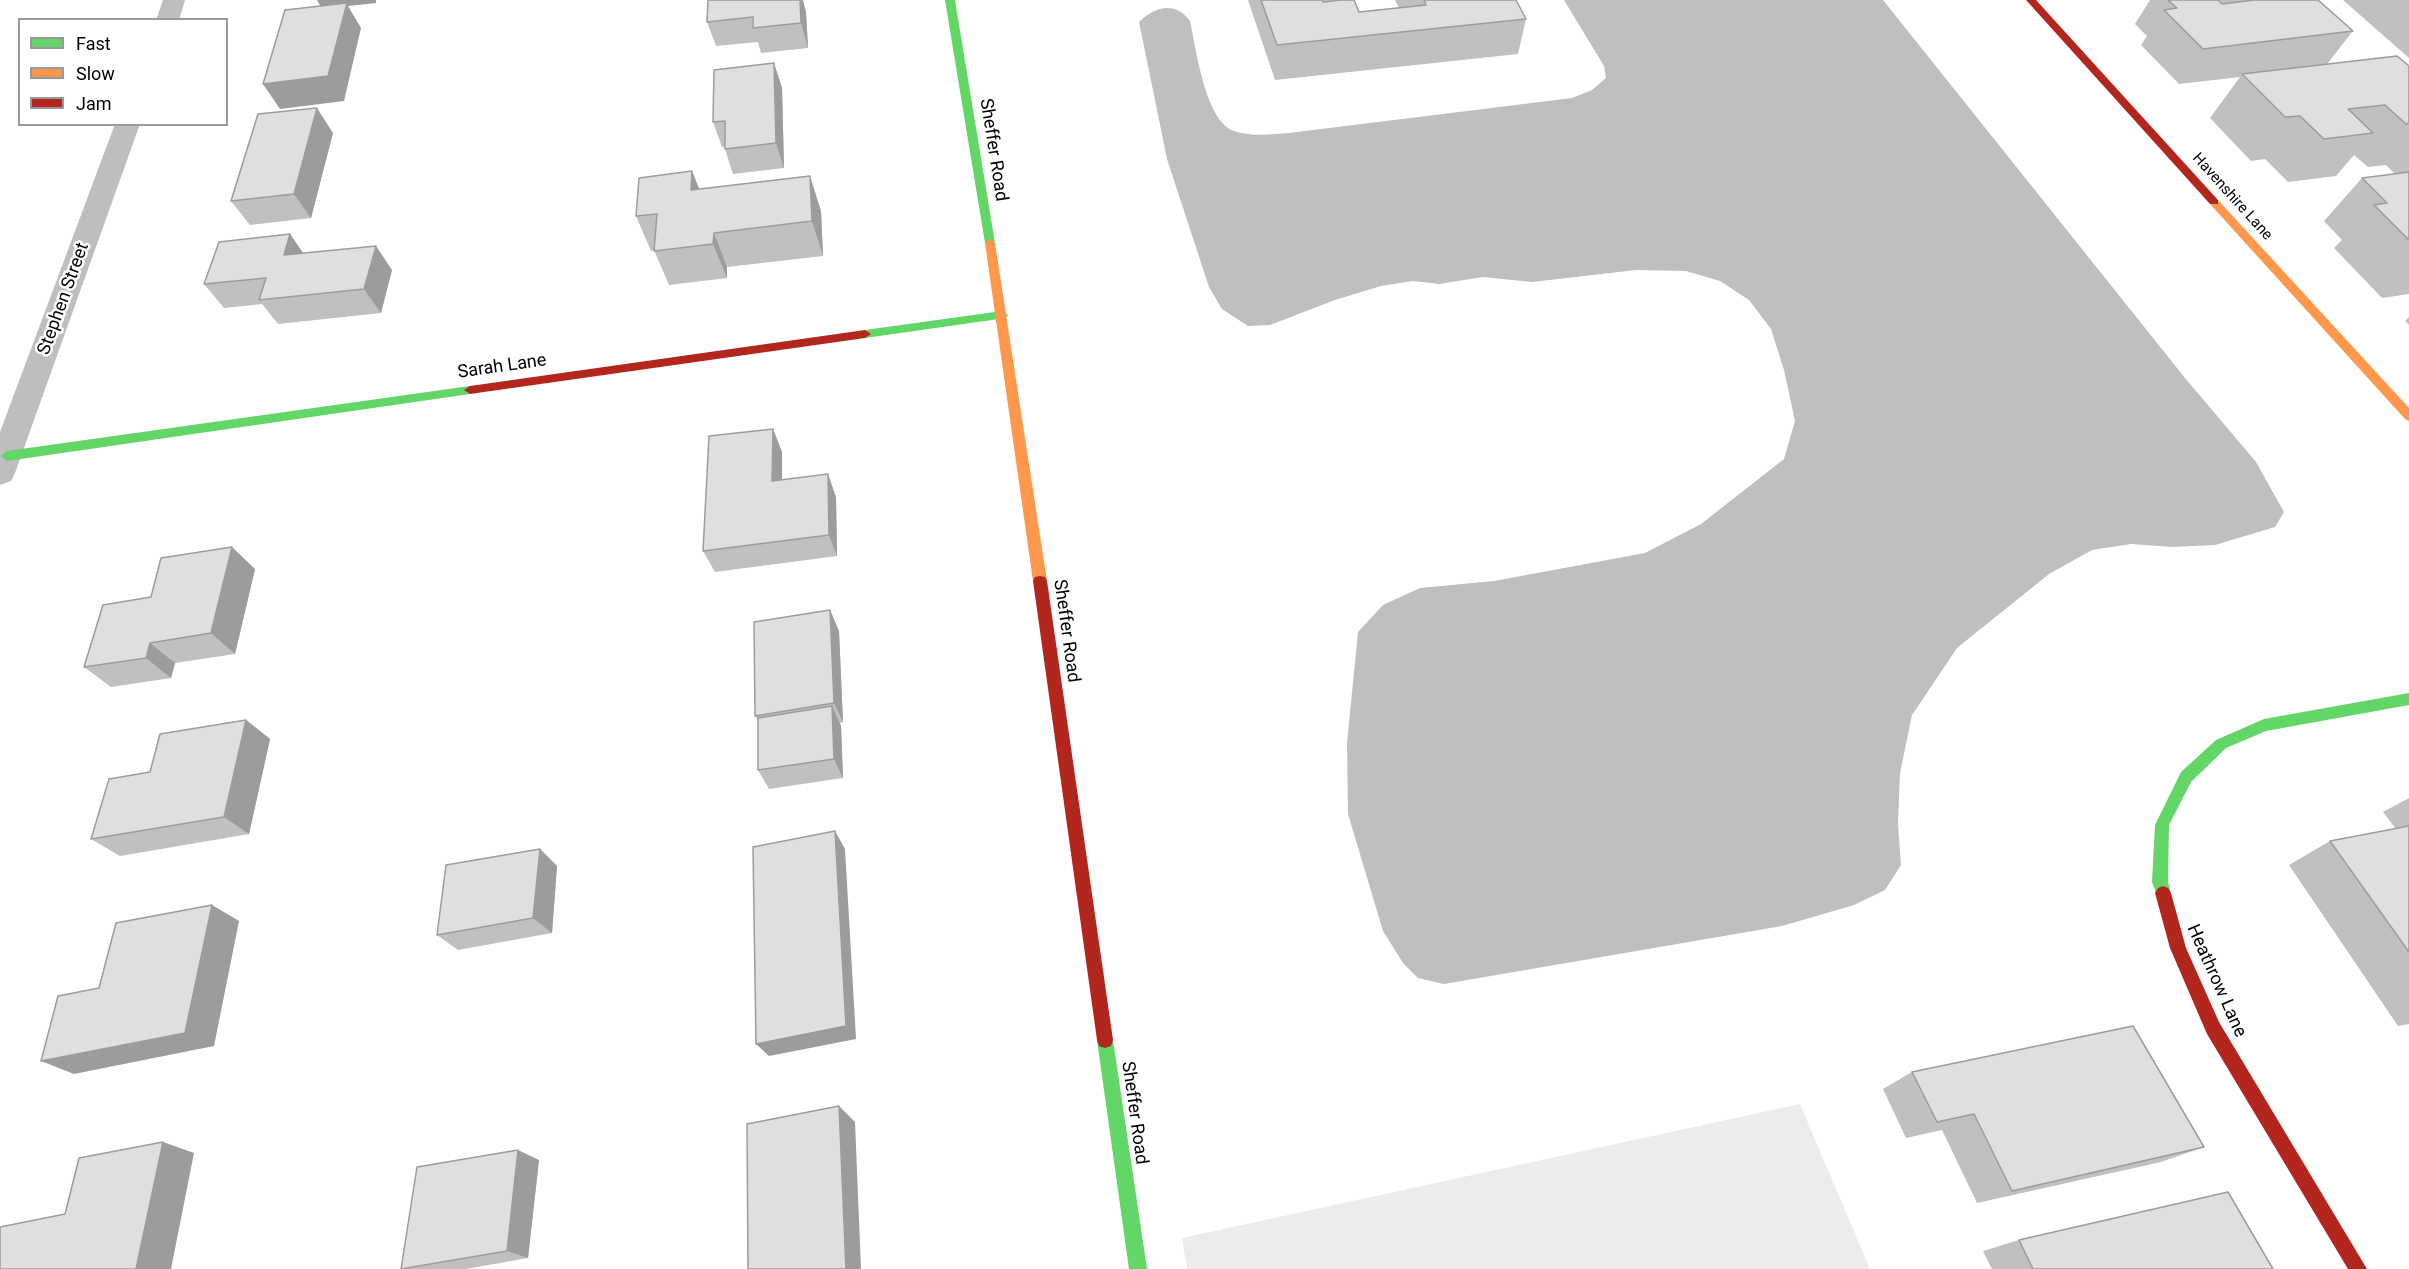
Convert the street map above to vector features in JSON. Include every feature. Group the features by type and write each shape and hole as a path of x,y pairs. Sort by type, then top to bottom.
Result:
{"street":[{"path":"168,18 174,0"},
{"name":"Sheffer Road","path":"950,0 1002,315 1138,1269"},
{"name":"Havenshire Lane","path":"2031,0 2409,416"},
{"name":"Stephen Street","path":"3,465 127,126"},
{"name":"Sarah Lane","path":"3,465 1002,315"},
{"name":"Heathrow Lane","path":"2358,1269 2213,1028 2204,1008 2178,948 2160,882 2162,825 2186,777 2221,744 2264,725 2409,699"}],"shaded area":[{"path":"1564,0 1883,0 2185,378 2256,462 2284,512 2275,527 2215,545 2173,547 2131,544 2092,550 2049,574 1957,648 1912,715 1900,773 1898,824 1901,865 1885,890 1854,905 1782,926 1444,984 1418,978 1403,963 1383,931 1348,814 1347,743 1358,632 1383,605 1420,588 1494,581 1645,553 1701,524 1784,459 1795,421 1784,370 1771,329 1749,300 1720,281 1686,271 1636,270 1532,282 1483,277 1439,284 1413,281 1381,286 1335,300 1270,325 1248,326 1222,309 1209,287 1167,159 1139,22 1158,9 1178,10 1190,21 1203,82 1209,99 1224,125 1234,131 1247,134 1289,133 1572,98 1592,90 1606,78 1604,66"},
{"path":"1800,1104 1870,1269 1187,1269 1182,1238"}],"building":[{"path":"708,0 800,0 801,23 753,28 753,17 707,22"},
{"path":"1261,0 1322,0 1323,2 1354,0 1359,12 1426,5 1424,0 1516,0 1526,19 1277,45"},
{"path":"2168,0 2218,0 2222,4 2254,0 2318,0 2353,31 2203,49 2164,10 2177,8"},
{"path":"347,3 328,76 263,84 285,10"},
{"path":"2397,56 2409,66 2409,123 2406,124 2385,105 2348,109 2373,133 2324,139 2300,116 2285,117 2242,74"},
{"path":"774,63 776,143 725,149 725,121 713,122 714,70"},
{"path":"317,108 294,194 231,201 258,114"},
{"path":"692,171 691,190 810,176 812,221 714,233 713,244 654,251 657,214 636,216 639,178"},
{"path":"2409,172 2409,240 2374,205 2387,203 2362,178"},
{"path":"290,234 284,255 376,246 364,289 259,300 266,278 204,284 219,242"},
{"path":"773,429 772,481 828,474 829,535 703,551 709,436"},
{"path":"232,547 211,633 150,643 146,658 84,667 103,605 151,597 161,558"},
{"path":"830,610 834,703 755,716 754,622"},
{"path":"832,706 834,759 758,770 758,718"},
{"path":"246,720 224,817 91,839 109,779 150,772 160,734"},
{"path":"2409,826 2409,952 2330,841"},
{"path":"835,831 846,1026 756,1044 753,847"},
{"path":"540,849 533,918 437,935 446,865"},
{"path":"212,905 185,1033 41,1061 58,996 99,988 116,923"},
{"path":"2133,1026 2204,1147 2012,1191 1974,1114 1937,1122 1912,1072"},
{"path":"839,1106 846,1269 748,1269 747,1124"},
{"path":"163,1142 136,1269 0,1269 0,1227 65,1214 79,1158"},
{"path":"518,1150 507,1251 401,1269 417,1167"},
{"path":"2228,1192 2273,1269 2033,1269 2019,1240"}],"traffic: fast":[{"path":"950,0 990,243"},
{"path":"865,334 1002,315"},
{"path":"7,456 470,390"},
{"path":"2163,893 2160,882 2162,825 2186,777 2221,744 2264,725 2409,699"},
{"path":"1105,1040 1138,1269"}],"traffic: slow":[{"path":"2214,202 2409,416"},
{"path":"990,243 1040,581"}],"traffic: jam":[{"path":"2031,0 2214,202"},
{"path":"470,390 865,334"},
{"path":"1040,581 1105,1040"},
{"path":"2163,893 2178,948 2213,1028 2358,1269"}]}
